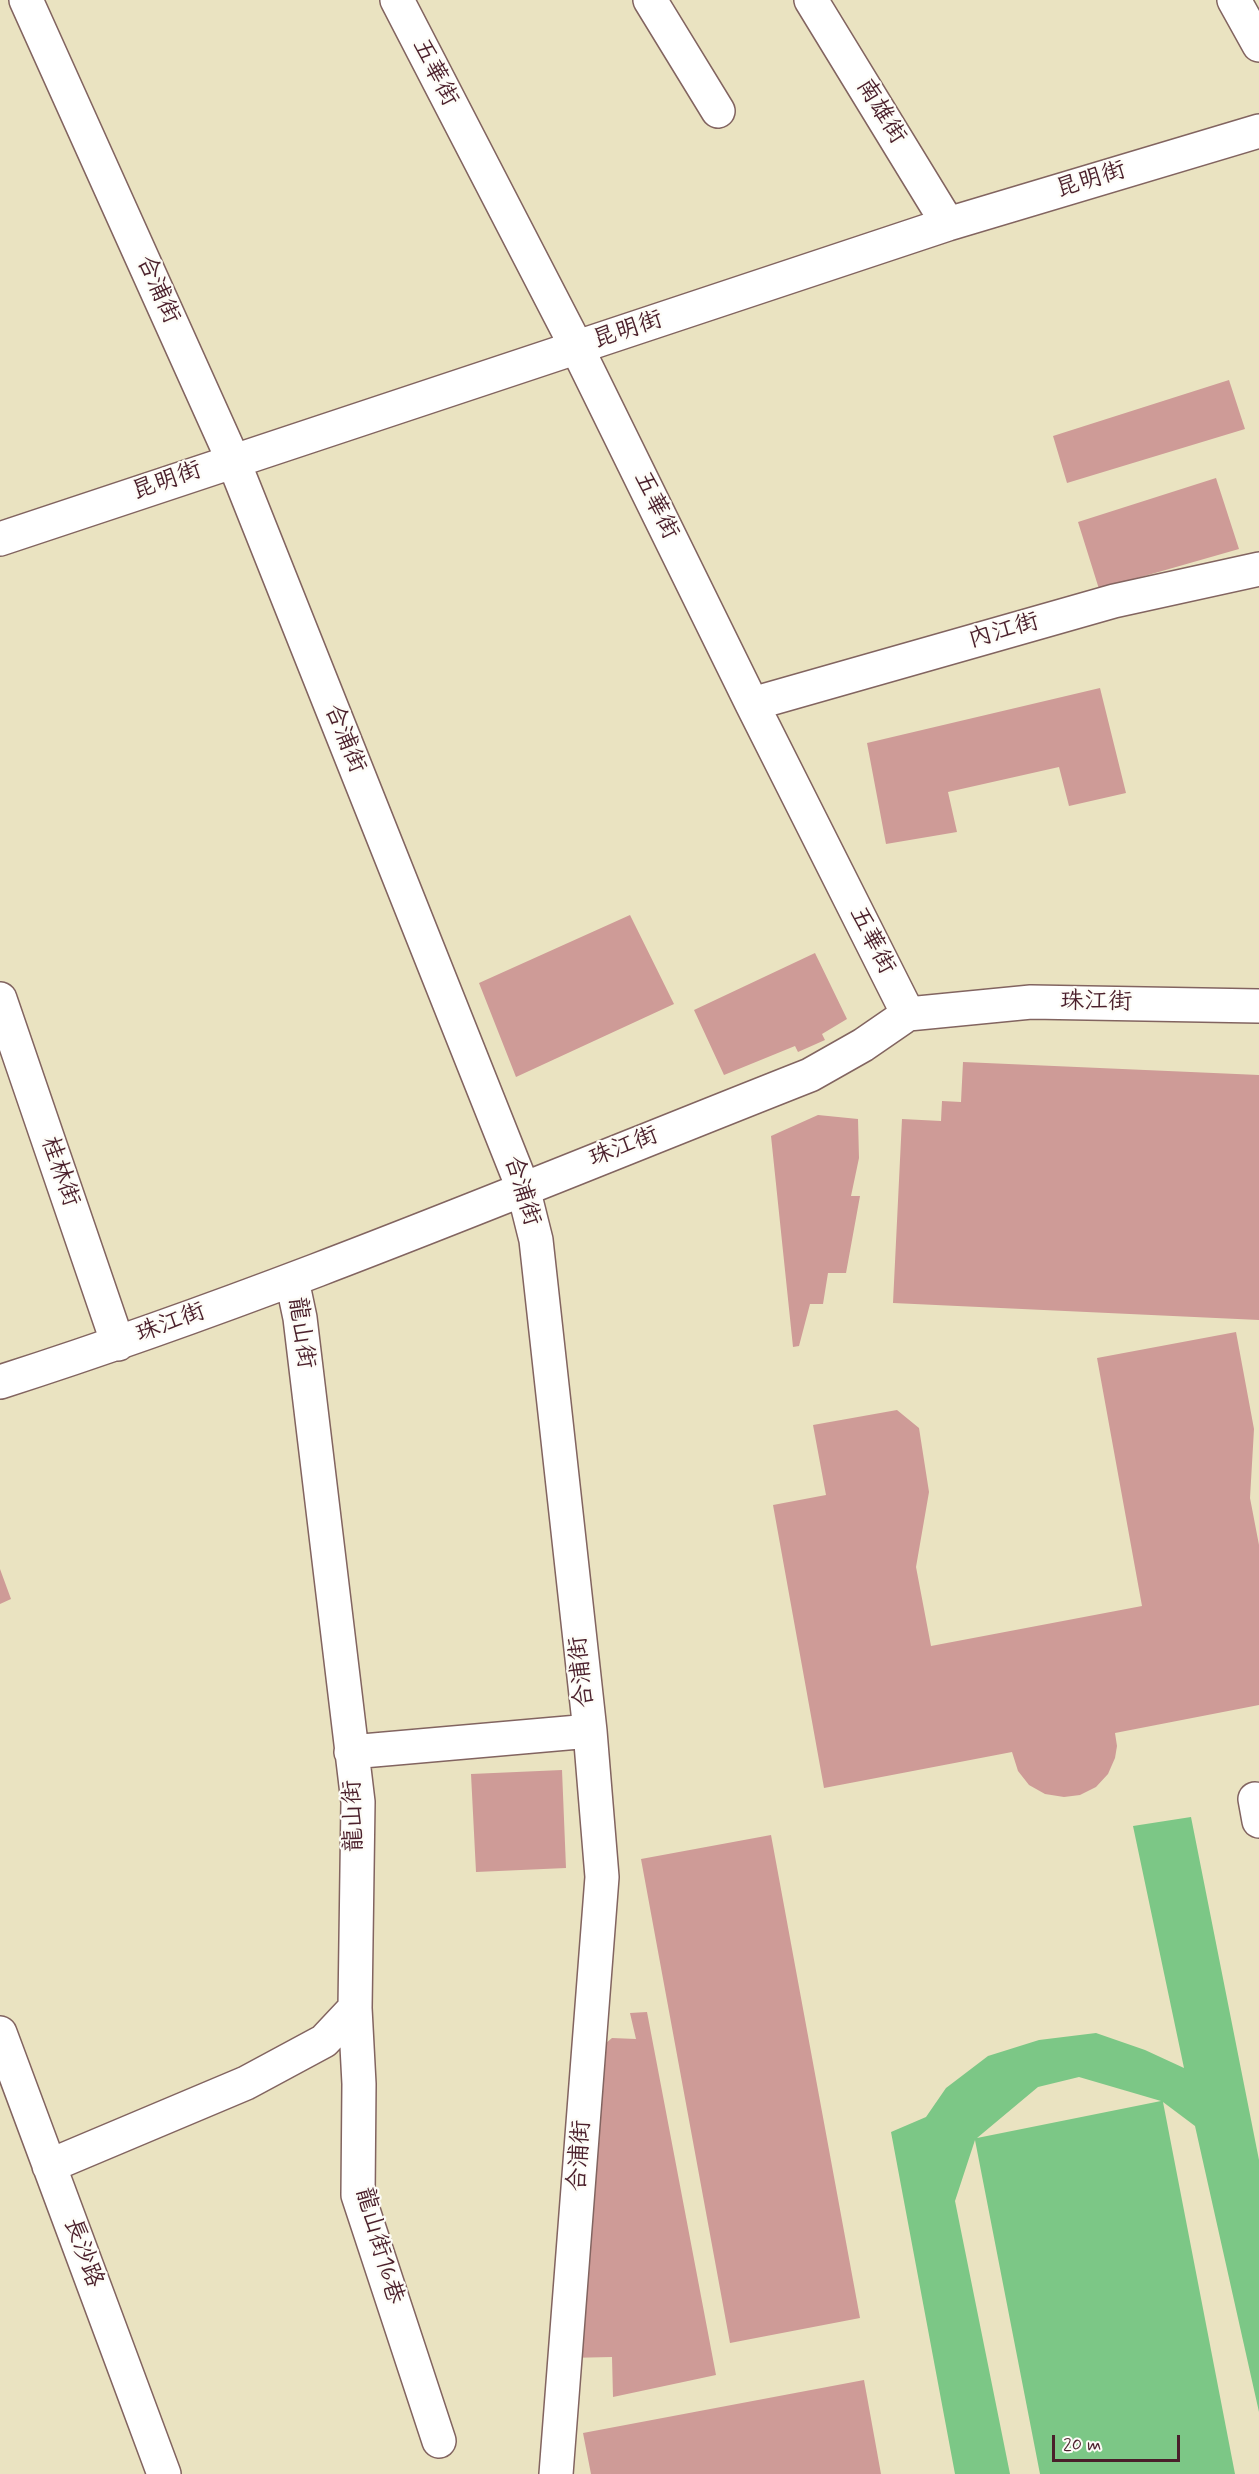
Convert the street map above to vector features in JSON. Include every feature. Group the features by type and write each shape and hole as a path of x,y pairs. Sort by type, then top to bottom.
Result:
{"street":[{"name":"合浦街","path":"26,0 233,460 524,1188 536,1240 590,1731 602,1876 556,2474"},
{"name":"五華街","path":"397,0 577,348 908,1014"},
{"path":"650,0 718,111"},
{"name":"南雄街","path":"811,0 948,224"},
{"path":"1234,0 1259,45"},
{"name":"昆明街","path":"0,539 948,224 1259,131"},
{"name":"內江街","path":"752,704 1114,601 1259,569"},
{"name":"桂林街","path":"0,999 118,1344"},
{"name":"珠江街","path":"0,1382 118,1344 292,1280 810,1075 863,1045 908,1014 1031,1002 1259,1006"},
{"name":"龍山街","path":"292,1280 300,1318 358,1802 355,2008"},
{"path":"351,1752 590,1731"},
{"path":"49,2166 246,2083 324,2041 355,2008"},
{"name":"龍山街16巷","path":"355,2008 359,2084 358,2194 439,2441"},
{"name":"長沙路","path":"0,2033 164,2474"}],"green space":[{"path":"1191,1817 1259,2160 1259,2412 1195,2126 1163,2102 1235,2474 1040,2474 975,2140 955,2201 1010,2474 955,2474 891,2132 926,2117 946,2088 988,2056 1039,2040 1096,2033 1145,2050 1184,2068 1133,1826","holes":["1079,2077 1161,2101 977,2138 1038,2087"]}],"building":[{"path":"1229,380 1245,429 1067,483 1053,436"},
{"path":"1216,478 1239,549 1099,589 1078,522"},
{"path":"1100,688 1126,793 1069,806 1059,767 948,792 957,832 886,844 867,743"},
{"path":"630,915 674,1004 516,1077 479,983"},
{"path":"815,953 847,1019 822,1034 825,1040 798,1052 795,1046 724,1075 694,1010"},
{"path":"963,1062 1259,1075 1259,1320 893,1303 902,1119 941,1121 942,1101 961,1102"},
{"path":"818,1115 858,1119 859,1158 851,1196 860,1196 846,1273 828,1273 823,1304 810,1304 799,1346 793,1347 771,1136"},
{"path":"1236,1332 1254,1429 1250,1498 1259,1545 1259,1705 1115,1733 1117,1746 1115,1758 1108,1774 1096,1787 1080,1795 1064,1797 1045,1794 1029,1785 1018,1771 1012,1752 824,1788 773,1505 826,1495 813,1425 897,1410 919,1428 929,1492 916,1567 931,1646 1142,1606 1097,1358"},
{"path":"0,1569 11,1599 0,1604"},
{"path":"562,1770 566,1868 476,1872 471,1774"},
{"path":"771,1835 860,2318 730,2343 641,1859"},
{"path":"647,2012 716,2375 613,2397 612,2357 567,2358 589,2057 612,2038 636,2039 630,2013"},
{"path":"864,2380 881,2474 591,2474 583,2433"}]}
